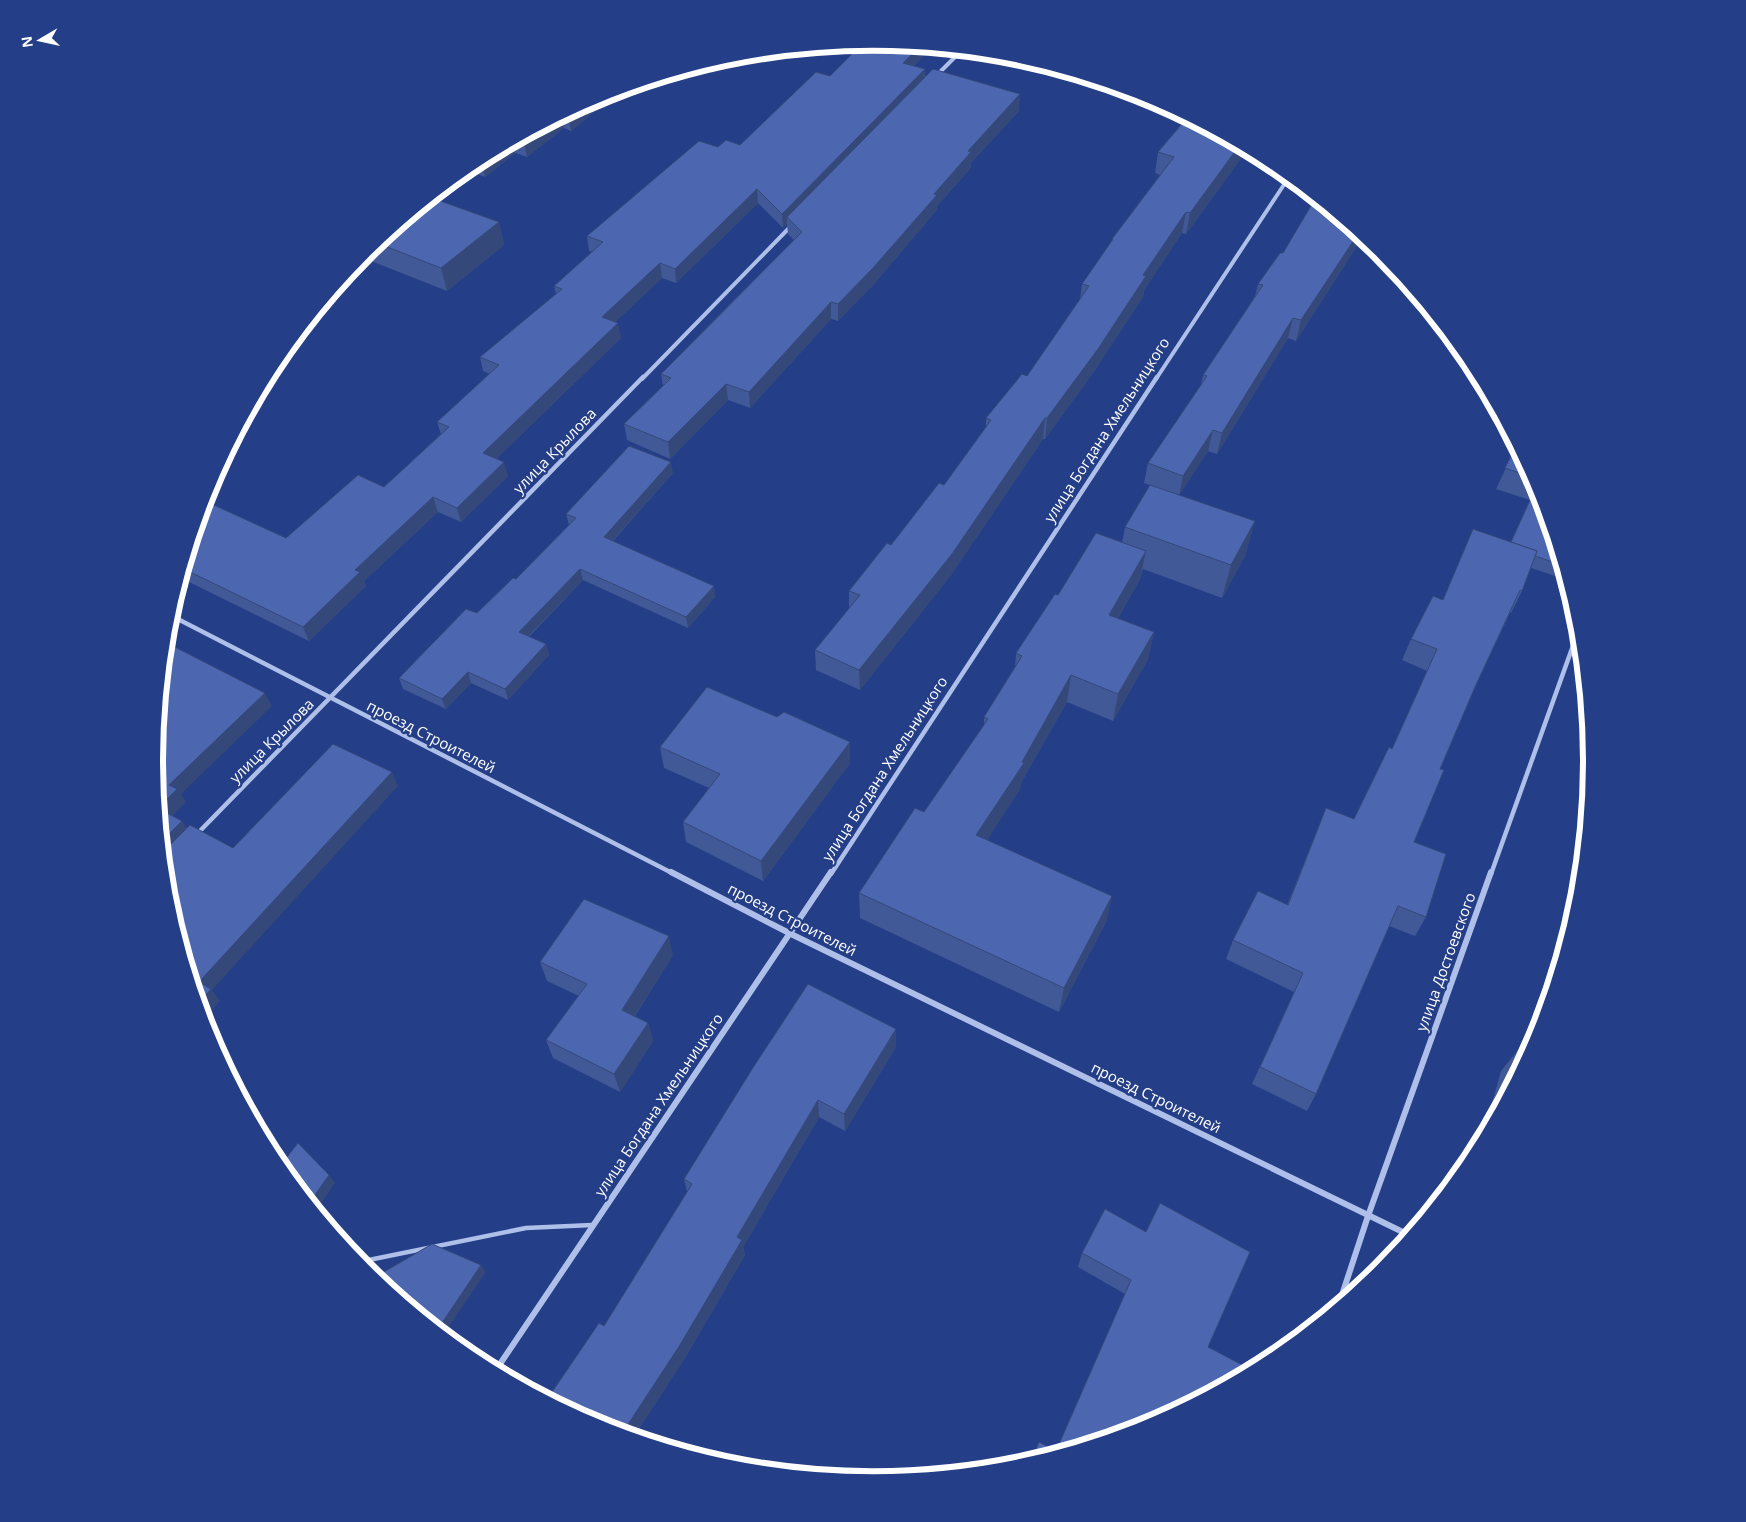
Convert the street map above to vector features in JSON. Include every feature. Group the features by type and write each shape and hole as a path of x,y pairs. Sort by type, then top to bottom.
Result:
{"street":[{"path":"933,80 956,56"},
{"name":"улица Богдана Хмельницкого","path":"500,1364 592,1224 791,934 1285,184"},
{"name":"улица Крылова","path":"192,838 330,699 794,222"},
{"name":"проезд Строителей","path":"178,619 330,699 791,934 1404,1233"},
{"name":"улица Достоевского","path":"1342,1294 1368,1216 1573,644"}],"lane":[{"path":"368,1260 526,1228 592,1224"}],"building":[{"path":"854,52 913,53 903,63 925,69 782,214 757,189 675,269 660,263 602,317 618,323 483,453 504,462 457,508 433,497 355,570 360,572 303,627 189,571 212,504 286,538 358,475 384,487 449,427 437,422 499,365 480,357 562,289 554,286 603,242 587,236 699,141 718,147 726,140 740,145 816,72 830,76"},
{"path":"933,69 1020,94 968,151 971,152 934,194 937,195 873,268 838,304 831,302 749,392 726,384 668,442 624,424 671,378 661,374 802,232 787,217"},
{"path":"1183,122 1235,151 1190,213 1186,212 1143,275 1146,276 1098,349 1047,418 1045,418 952,554 859,670 815,650 860,595 849,591 887,543 891,545 939,483 944,485 991,420 986,418 1022,374 1027,376 1089,286 1082,284 1112,239 1174,157 1158,152"},
{"path":"438,200 499,222 441,268 385,246"},
{"path":"1312,204 1354,240 1301,320 1293,318 1222,433 1213,430 1183,476 1148,463 1207,376 1203,375 1263,285 1258,284 1280,253 1283,253"},
{"path":"629,446 671,462 604,537 714,586 686,617 580,569 519,632 546,644 505,689 468,672 442,699 399,678 466,609 477,613 513,578 516,579 576,518 566,514"},
{"path":"1513,453 1522,474 1505,468"},
{"path":"1150,485 1255,521 1231,565 1125,527"},
{"path":"1531,498 1532,499 1554,563 1535,556 1537,551 1511,542"},
{"path":"1473,529 1537,551 1522,591 1520,590 1475,687 1440,769 1444,770 1414,842 1446,854 1426,917 1398,906 1316,1094 1260,1067 1303,973 1233,940 1258,891 1288,905 1326,808 1354,819 1389,747 1392,749 1437,649 1411,639 1433,596 1443,600"},
{"path":"1096,533 1146,551 1109,615 1154,632 1118,694 1071,675 1022,762 1024,763 976,835 1112,896 1064,988 859,893 915,808 924,812 988,719 984,717 1022,656 1016,653 1055,594 1058,595"},
{"path":"173,646 265,693 169,785 177,789 165,801 163,761 165,715"},
{"path":"707,687 777,717 784,712 850,742 761,861 683,822 720,774 660,747"},
{"path":"333,744 392,772 199,982 211,989 204,997 201,989 187,945 168,847 190,825 233,848"},
{"path":"165,812 182,821 167,836"},
{"path":"584,899 669,936 622,1010 648,1023 614,1074 546,1040 587,984 540,962"},
{"path":"808,984 896,1029 844,1114 818,1100 737,1237 742,1240 680,1345 627,1426 601,1417 551,1394 599,1323 604,1326 692,1184 684,1179 754,1066"},
{"path":"1518,1050 1521,1051 1513,1068"},
{"path":"298,1143 329,1175 313,1197 310,1193 286,1159"},
{"path":"1160,1203 1250,1252 1208,1347 1244,1366 1187,1398 1145,1417 1058,1447 1131,1280 1082,1253 1105,1209 1146,1232"},
{"path":"432,1244 481,1265 441,1324 405,1295 382,1273"},
{"path":"1039,1442 1051,1448 1035,1452"}]}
